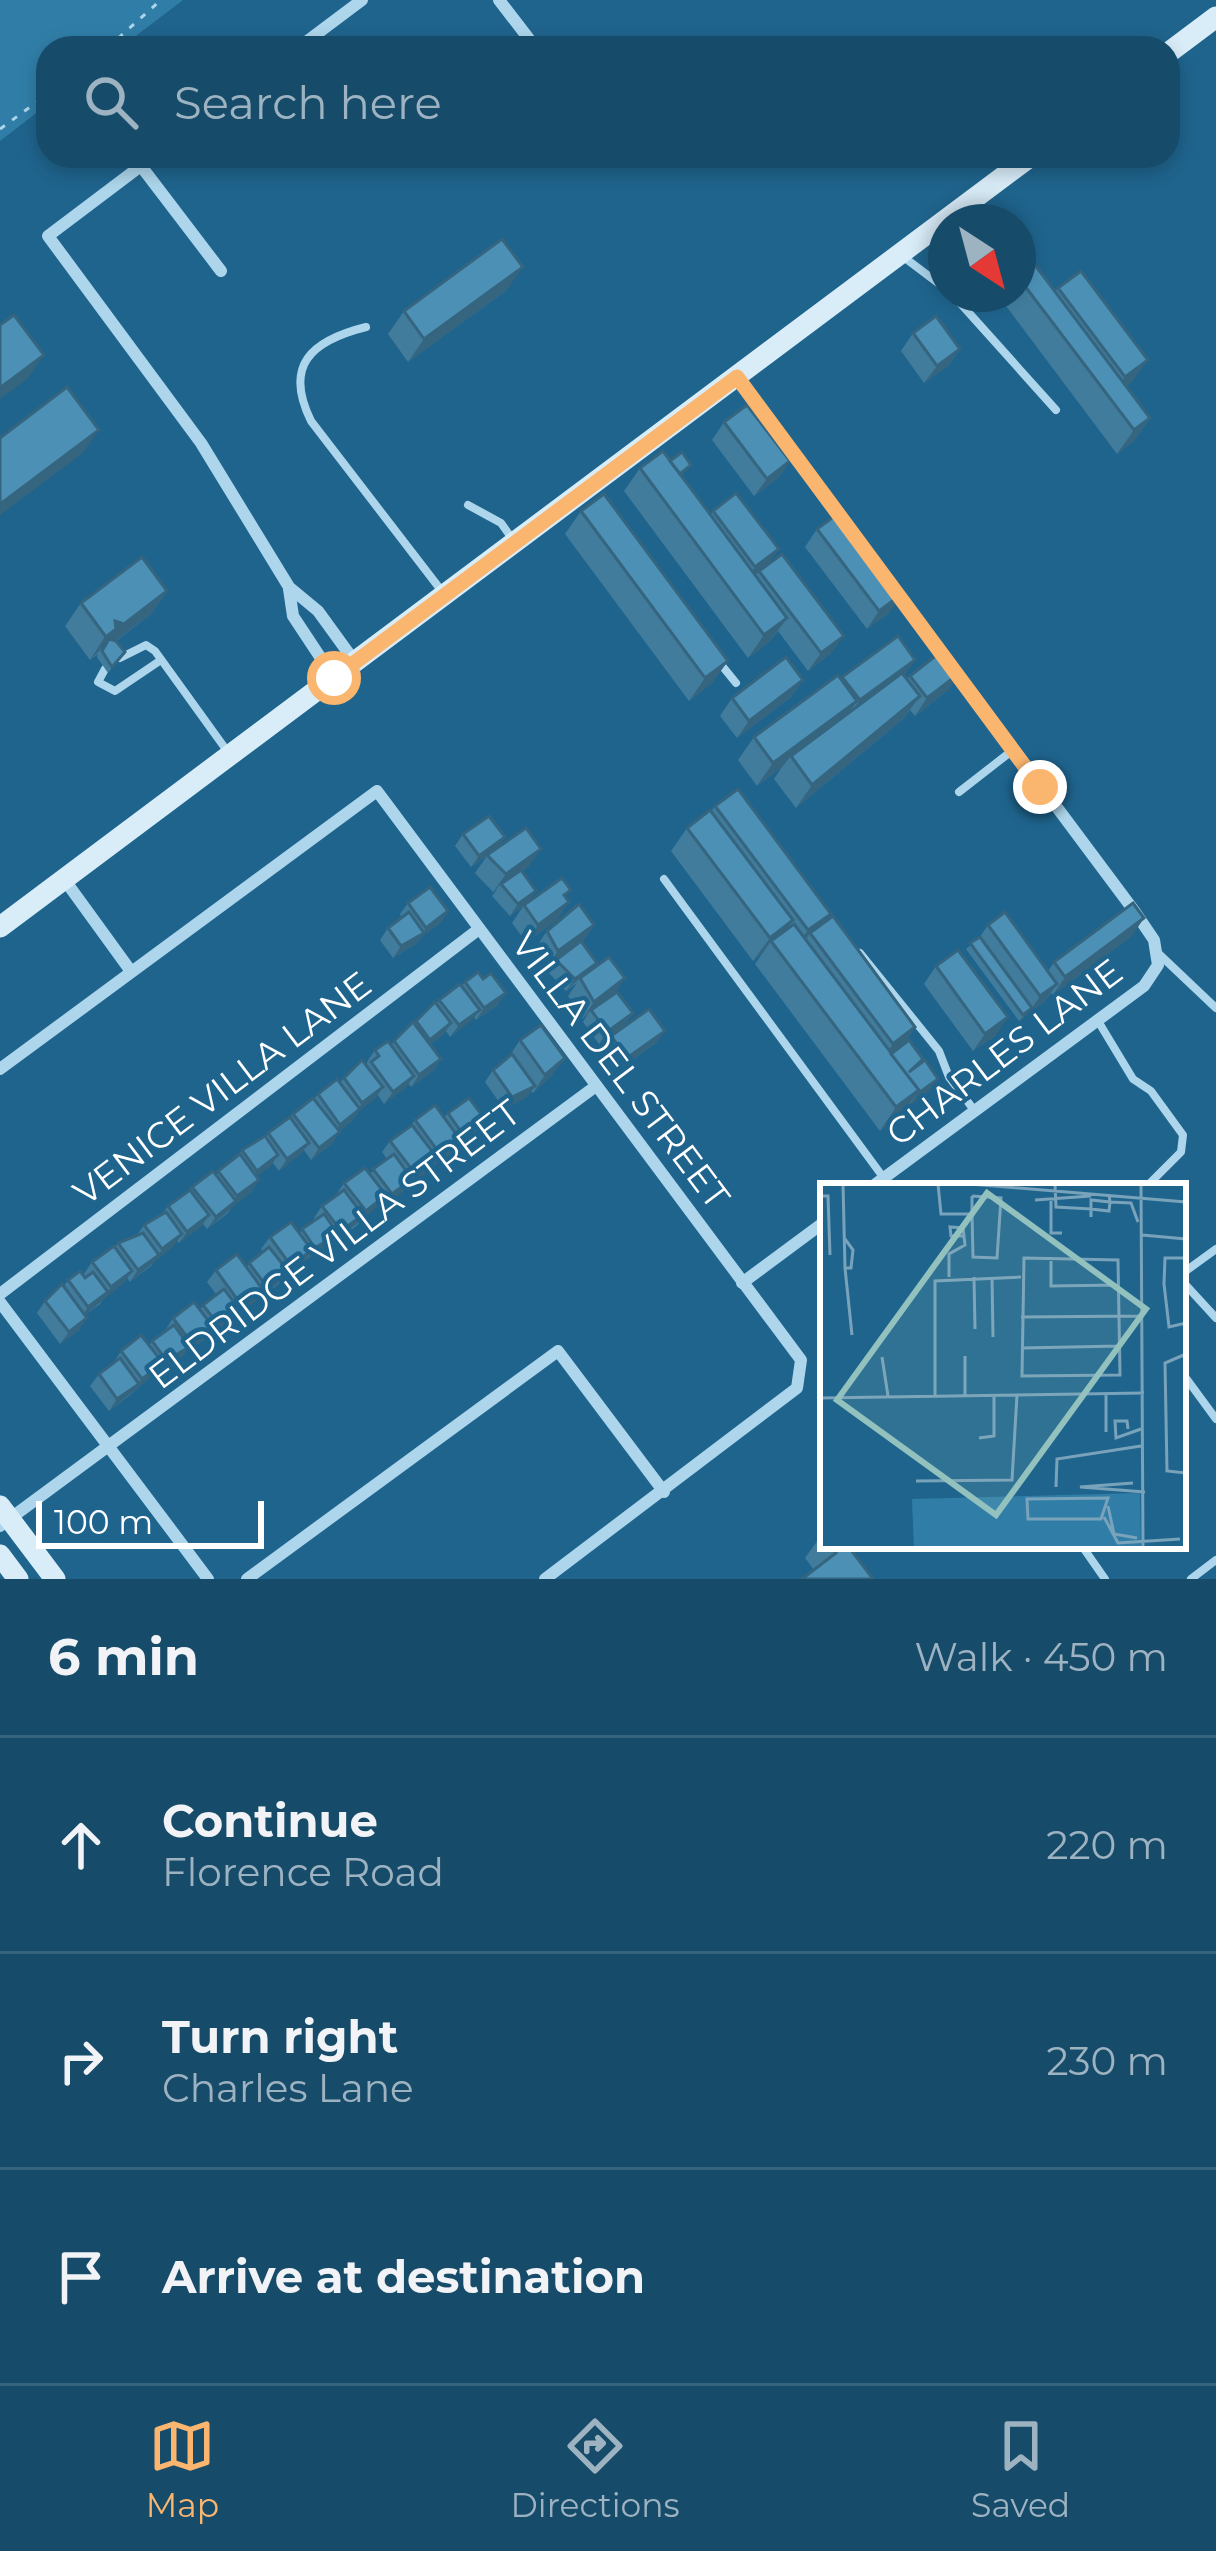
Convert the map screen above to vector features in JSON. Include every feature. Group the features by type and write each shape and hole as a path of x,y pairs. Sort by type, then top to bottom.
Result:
{"street":[{"path":"314,36 362,0"},
{"path":"499,0 527,36"},
{"path":"1180,44 1216,16"},
{"path":"138,168 49,236 201,443 289,587 318,611 355,662"},
{"path":"143,168 221,272"},
{"path":"0,927 515,542 596,496 737,377 1014,168"},
{"path":"737,377 853,534"},
{"name":"CHARLES LANE","path":"879,1182 1154,977 1158,953 1135,912 880,571"},
{"path":"289,587 292,616 334,678"},
{"name":"VILLA DEL STREET","path":"130,970 377,791 801,1360 797,1388 664,1492"},
{"path":"0,1069 130,970 64,879"},
{"name":"VENICE VILLA LANE","path":"0,1298 479,929"},
{"name":"ELDRIDGE VILLA STREET","path":"3,1517 109,1450 596,1086"},
{"path":"742,1283 820,1225"},
{"path":"0,1298 208,1579"},
{"path":"247,1579 558,1351 664,1492 545,1579"},
{"path":"3,1517 55,1579"},
{"path":"0,1555 18,1579"}],"lane":[{"path":"900,254 928,276"},
{"path":"967,312 1057,410"},
{"path":"366,327 315,350 300,370 296,389 311,421 445,595"},
{"path":"468,505 501,523 515,542"},
{"path":"120,658 146,646 231,756"},
{"path":"709,648 736,683"},
{"path":"105,669 98,682 115,692 161,660"},
{"path":"959,792 1013,750"},
{"path":"664,879 879,1182"},
{"path":"852,943 939,1052 949,1077 975,1112"},
{"path":"1158,953 1216,1008"},
{"path":"1098,1021 1132,1079 1151,1091 1183,1135 1181,1152 1150,1183"},
{"path":"1186,1274 1216,1249"},
{"path":"1186,1281 1216,1318"},
{"path":"1186,1378 1216,1419"},
{"path":"1084,1549 1106,1579"},
{"path":"1191,1579 1216,1560"}],"path":[{"path":"120,36 161,0"},
{"path":"0,130 36,103"}],"shaded area":[{"path":"0,0 183,0 136,36 36,36 36,113 0,141"}],"building":[{"path":"502,239 523,267 424,339 404,311"},
{"path":"1036,266 1150,418 1134,430 1036,301"},
{"path":"1081,271 1148,360 1125,377 1058,288"},
{"path":"14,315 44,355 0,388 0,325"},
{"path":"936,316 960,349 937,366 913,333"},
{"path":"67,387 99,430 0,504 0,438"},
{"path":"747,405 790,461 767,479 724,422"},
{"path":"663,451 787,618 764,635 640,468"},
{"path":"682,452 691,465 680,474 670,461"},
{"path":"736,493 779,549 755,567 713,511"},
{"path":"604,494 728,661 705,678 581,511"},
{"path":"840,512 902,594 879,611 817,529"},
{"path":"782,554 844,636 821,653 759,571"},
{"path":"142,557 167,591 124,624 115,621 116,629 106,637 81,603"},
{"path":"898,636 915,660 860,700 842,677"},
{"path":"109,639 125,652 112,667 102,651"},
{"path":"943,650 960,673 927,698 910,676"},
{"path":"786,657 803,680 749,721 732,698"},
{"path":"902,673 920,696 812,785 791,756"},
{"path":"838,675 857,701 773,763 754,737"},
{"path":"738,789 831,914 808,930 715,806"},
{"path":"710,810 793,920 770,938 687,828"},
{"path":"489,816 505,837 479,856 463,834"},
{"path":"526,828 541,849 506,874 487,855"},
{"path":"521,870 536,891 518,904 501,884"},
{"path":"562,878 571,890 564,895 569,902 538,925 524,905"},
{"path":"430,887 448,911 426,928 408,903"},
{"path":"1133,903 1144,918 1065,977 1054,962"},
{"path":"579,904 594,925 558,951 547,931"},
{"path":"409,912 424,933 401,946 388,928"},
{"path":"1005,912 1057,984 1040,996 988,925"},
{"path":"833,916 915,1027 893,1044 810,933"},
{"path":"794,924 919,1090 896,1107 771,941"},
{"path":"980,937 1032,1008 1023,1015 970,943"},
{"path":"581,941 597,963 575,979 556,960"},
{"path":"958,950 1008,1017 985,1034 936,966"},
{"path":"609,957 625,978 594,1002 580,978"},
{"path":"478,972 483,979 491,973 506,993 484,1008 465,982"},
{"path":"460,984 480,1010 459,1025 439,1000"},
{"path":"617,992 633,1013 607,1032 591,1010"},
{"path":"435,1002 451,1023 430,1040 416,1021"},
{"path":"649,1009 665,1031 627,1058 611,1036"},
{"path":"413,1022 441,1059 419,1075 394,1041"},
{"path":"541,1025 565,1058 545,1075 520,1040"},
{"path":"909,1040 923,1059 909,1072 925,1060 938,1079 916,1095 919,1090 891,1054"},
{"path":"388,1041 414,1076 393,1092 371,1062 379,1056 375,1050"},
{"path":"512,1054 535,1086 512,1097 493,1070"},
{"path":"362,1060 383,1087 362,1103 344,1078"},
{"path":"337,1079 360,1109 340,1125 318,1094"},
{"path":"313,1098 340,1132 319,1148 293,1114"},
{"path":"469,1098 488,1123 466,1139 448,1113"},
{"path":"435,1105 462,1142 440,1154 415,1120"},
{"path":"290,1117 309,1143 287,1159 268,1133"},
{"path":"412,1125 438,1159 416,1175 390,1141"},
{"path":"265,1136 278,1155 257,1171 242,1150"},
{"path":"240,1154 259,1180 237,1196 218,1171"},
{"path":"394,1154 412,1179 392,1194 373,1169"},
{"path":"365,1168 386,1195 366,1211 344,1183"},
{"path":"213,1171 236,1201 216,1217 192,1187"},
{"path":"190,1190 209,1215 187,1232 168,1206"},
{"path":"344,1190 363,1215 341,1231 322,1206"},
{"path":"166,1212 182,1234 162,1249 144,1225"},
{"path":"324,1214 338,1234 315,1248 302,1229"},
{"path":"291,1222 312,1250 291,1266 270,1237"},
{"path":"143,1233 159,1255 138,1270 118,1243"},
{"path":"114,1246 132,1271 111,1287 92,1262"},
{"path":"269,1247 288,1271 267,1287 249,1263"},
{"path":"237,1254 263,1290 242,1306 216,1270"},
{"path":"80,1271 85,1278 93,1272 108,1292 88,1307 68,1280"},
{"path":"62,1284 87,1318 69,1332 45,1301"},
{"path":"224,1289 239,1309 216,1322 203,1305"},
{"path":"194,1302 214,1328 190,1341 173,1318"},
{"path":"174,1325 190,1347 166,1360 152,1341"},
{"path":"141,1335 163,1363 142,1379 121,1351"},
{"path":"120,1358 139,1384 117,1399 99,1374"},
{"path":"833,1549 850,1549 873,1579 802,1579 836,1553"}],"route":[{"path":"334,678 737,377 1040,787"}]}
